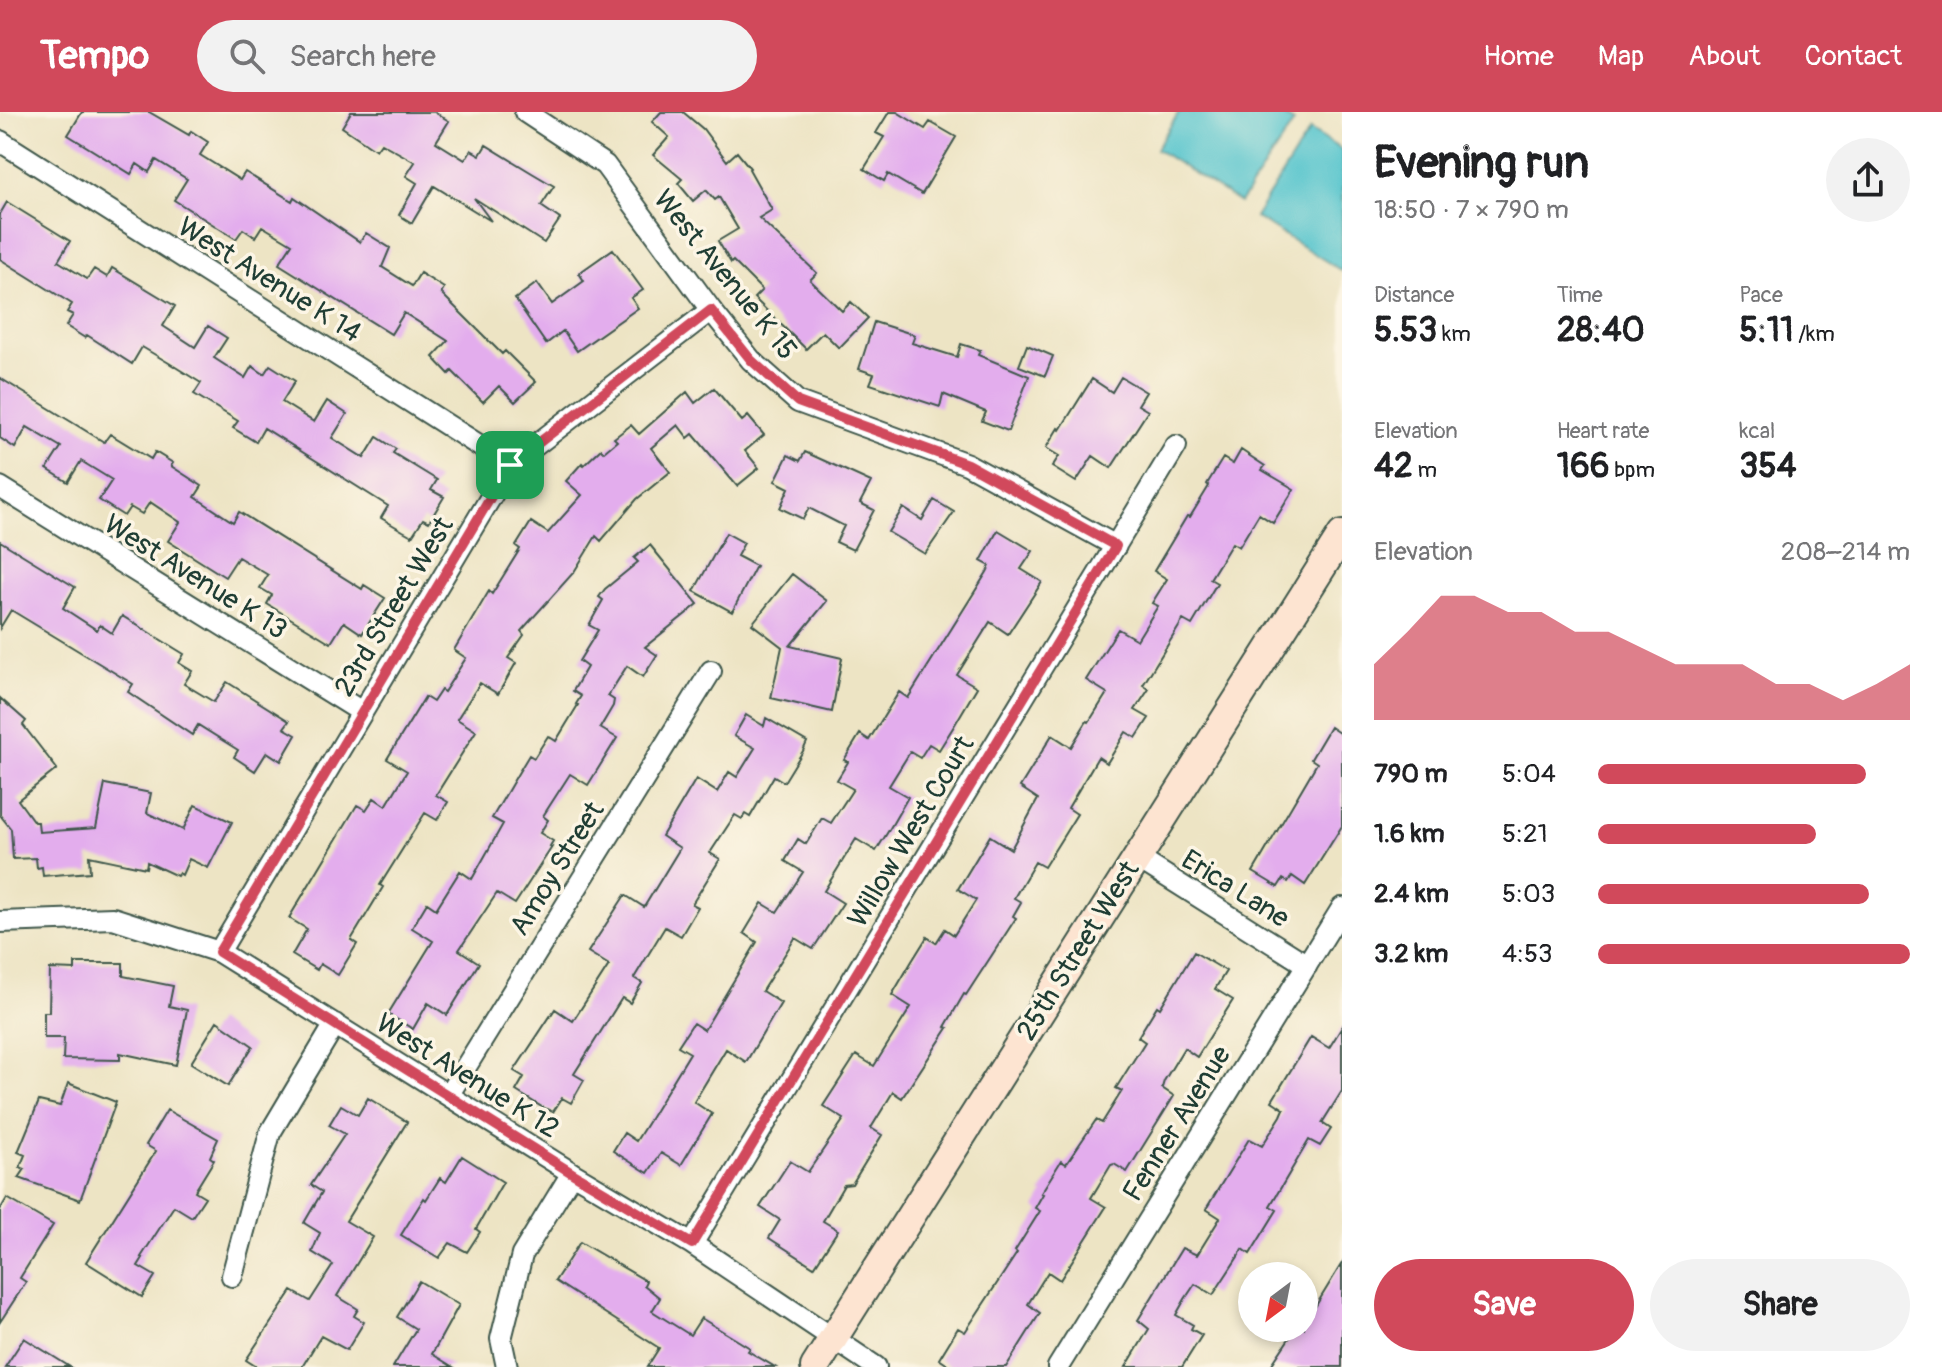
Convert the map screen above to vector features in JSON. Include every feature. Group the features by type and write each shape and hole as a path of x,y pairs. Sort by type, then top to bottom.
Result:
{"street":[{"name":"West Avenue K 15","path":"525,112 605,165 751,360 798,402 967,464 1116,546"},
{"name":"West Avenue K 14","path":"0,141 510,465"},
{"name":"23rd Street West","path":"219,952 510,465 711,310"},
{"name":"Willow West Court","path":"692,1244 1176,446"},
{"name":"West Avenue K 13","path":"0,487 362,712"},
{"name":"25th Street West","path":"815,1367 1342,535"},
{"name":"Amoy Street","path":"449,1094 711,671"},
{"name":"Erica Lane","path":"1136,857 1307,965"},
{"name":"Fenner Avenue","path":"1058,1367 1342,908"},
{"name":"West Avenue K 12","path":"0,922 113,918 219,952 572,1173 692,1244 876,1367"},
{"path":"232,1276 270,1133 335,1024"},
{"path":"507,1367 501,1339 522,1255 572,1173"}],"water":[{"path":"1179,112 1277,112 1294,122 1240,203 1156,149"},
{"path":"1310,130 1342,150 1342,271 1255,217"}],"building":[{"path":"82,112 149,112 208,142 200,155 240,180 245,172 292,201 294,197 360,242 366,233 390,248 382,267 412,286 420,273 444,288 441,293 502,354 505,351 536,382 515,402 499,386 483,402 433,357 448,341 404,313 391,334 279,264 292,244 262,226 255,237 243,229 236,239 174,200 187,179 156,160 149,172 137,164 131,174 68,135"},
{"path":"351,112 434,112 449,121 436,142 465,160 471,150 480,155 486,145 554,186 541,206 560,219 544,243 474,198 491,221 434,186 412,223 399,215 417,183 406,176 415,162 381,143 376,150 342,127"},
{"path":"661,112 683,112 703,129 727,161 737,152 750,168 772,210 759,218 817,273 810,280 842,311 851,302 868,318 839,348 823,332 806,349 754,298 762,290 733,261 731,263 718,241 738,229 719,197 715,200 706,190 693,201 678,183 682,179 653,155 669,137 652,122"},
{"path":"889,112 897,112 925,129 930,122 956,137 922,194 888,174 884,181 864,169 884,137 876,133"},
{"path":"7,202 70,241 58,261 87,279 94,269 107,277 112,268 175,306 163,326 195,347 208,326 227,338 214,358 245,378 252,366 264,374 270,365 295,381 282,402 314,422 327,401 347,414 332,438 364,458 377,437 396,449 393,453 437,480 431,490 444,497 429,522 423,519 412,536 381,518 388,506 264,428 256,442 233,428 238,421 194,394 201,383 169,363 142,347 132,364 87,335 85,338 66,326 73,315 67,312 72,304 0,259 0,214"},
{"path":"613,249 643,290 631,298 638,308 577,351 563,331 546,344 515,299 537,283 552,304 584,281 579,273"},
{"path":"874,322 915,335 912,343 957,357 961,344 980,350 978,355 1029,376 1008,431 982,421 986,412 943,394 940,407 870,384 874,374 859,369"},
{"path":"1027,345 1053,356 1045,376 1019,366"},
{"path":"1121,377 1146,392 1138,405 1148,411 1111,468 1093,456 1076,482 1052,467 1059,456 1046,448 1092,379 1112,392"},
{"path":"0,378 104,442 110,434 151,459 155,452 202,486 195,497 233,522 239,512 362,589 364,585 385,598 362,634 344,622 331,643 267,604 272,595 260,588 268,575 238,557 225,577 168,541 180,522 150,502 142,514 130,507 124,516 99,500 112,480 81,461 68,482 47,469 61,447 27,427 15,448 0,438"},
{"path":"714,388 742,421 748,416 764,435 745,451 759,468 737,486 693,434 688,438 678,425 651,448 670,472 637,499 601,541 596,536 574,572 521,631 524,635 508,658 516,663 498,694 480,683 457,719 476,731 436,795 448,802 437,820 425,813 380,885 383,887 351,940 357,944 338,975 320,964 317,970 292,955 307,929 289,918 357,805 366,810 374,798 386,806 407,771 387,759 425,697 433,702 441,690 444,692 466,658 454,650 489,591 492,594 520,549 516,546 531,522 548,533 582,495 566,481 582,463 584,465 601,449 604,452 617,441 614,438 631,425 639,434 687,392 695,403"},
{"path":"1241,450 1265,466 1262,470 1294,489 1273,523 1259,514 1239,547 1232,543 1210,579 1217,583 1192,625 1183,620 1143,685 1149,689 1135,710 1149,718 1136,738 1126,732 1107,763 1098,757 1068,808 1077,814 1044,867 1035,862 1014,898 1021,902 1013,916 1016,918 964,994 945,1027 948,1028 902,1098 893,1092 871,1128 882,1135 852,1184 844,1185 823,1221 838,1230 814,1267 769,1238 780,1220 760,1207 790,1161 808,1172 844,1119 823,1106 856,1055 874,1066 911,1007 892,995 912,961 927,937 936,943 945,929 954,935 976,900 958,889 990,836 1011,849 1038,799 1020,787 1052,735 1071,747 1089,722 1107,693 1086,680 1118,629 1137,640 1158,606 1152,603 1167,579 1154,571 1209,486 1207,484 1223,458 1233,464"},
{"path":"805,452 871,482 860,503 874,510 853,550 836,542 844,526 809,508 803,519 780,508 789,488 775,481 788,455 800,461"},
{"path":"934,500 954,512 925,554 888,532 903,508 922,520"},
{"path":"998,530 1033,551 1021,569 1042,582 1008,634 990,622 957,675 977,687 939,750 929,744 920,758 910,752 889,786 908,797 876,851 856,839 824,891 843,903 813,949 795,938 762,991 781,1003 746,1062 726,1049 694,1102 712,1114 681,1165 661,1153 648,1173 613,1151 624,1133 636,1141 690,1053 678,1046 693,1023 704,1030 757,942 744,933 762,903 777,912 803,872 785,861 798,839 806,844 822,818 831,823 853,789 837,780 848,762 844,760 860,734 869,740 899,692 908,698 987,572 990,566 981,561"},
{"path":"726,533 744,543 737,556 756,566 732,612 694,591"},
{"path":"0,541 75,587 63,608 97,630 100,625 112,633 122,616 184,654 179,663 192,671 184,684 214,702 227,682 289,721 284,728 296,735 281,761 267,752 255,771 234,757 238,750 198,725 192,735 128,692 133,684 11,610 0,628"},
{"path":"650,545 698,604 645,647 657,655 643,677 627,666 608,696 614,700 613,706 600,728 617,738 588,785 570,774 543,816 548,820 540,833 553,841 552,847 515,904 497,893 459,950 479,963 447,1015 428,1003 413,1029 388,1014 433,941 412,928 427,903 436,909 460,871 472,879 503,824 492,818 529,755 534,758 548,736 556,741 578,705 581,696 573,691 587,667 579,661 598,630 589,625 603,600 599,597 638,562 634,558"},
{"path":"792,574 827,601 790,646 842,658 832,712 771,698 782,647 752,624"},
{"path":"0,698 26,721 23,725 57,769 18,800 34,822 38,822 39,832 96,828 105,784 151,793 147,813 183,830 195,805 232,822 208,868 189,859 182,875 179,873 177,876 147,862 146,868 89,856 90,872 43,876 42,867 37,868 36,858 13,859 11,829 0,815"},
{"path":"746,715 764,726 766,718 807,742 803,751 784,782 774,776 750,817 745,814 742,819 735,815 729,824 710,853 720,859 692,904 698,907 681,936 665,927 634,978 642,983 630,1003 622,998 574,1074 584,1080 571,1103 562,1098 553,1112 542,1107 516,1091 524,1077 514,1071 555,1009 573,1021 609,965 588,952 625,895 644,907 680,848 662,836 696,779 717,792 729,772 737,777 755,748 734,736"},
{"path":"1330,727 1342,735 1342,826 1305,885 1292,876 1288,882 1283,879 1278,887 1253,872 1317,763 1311,759"},
{"path":"1194,952 1226,971 1215,989 1233,1000 1197,1057 1184,1048 1162,1088 1174,1096 1127,1172 1111,1165 1091,1198 1106,1207 1060,1280 1048,1272 1028,1304 1040,1313 1006,1367 951,1367 939,1359 958,1328 965,1332 1017,1253 1015,1251 1040,1211 1035,1208 1041,1193 1061,1161 1066,1164 1096,1120 1102,1123 1122,1091 1116,1088 1145,1042 1138,1037 1157,1006 1160,1008"},
{"path":"75,963 123,963 123,976 173,986 169,1006 187,1010 176,1065 120,1053 120,1060 63,1059 64,1038 44,1038 44,1012 49,1012 50,969 75,970"},
{"path":"217,1021 253,1046 228,1086 191,1063"},
{"path":"1342,1027 1342,1091 1322,1123 1331,1129 1320,1146 1309,1140 1270,1206 1277,1210 1250,1254 1243,1249 1213,1295 1195,1284 1185,1299 1176,1315 1193,1325 1191,1329 1202,1335 1182,1367 1126,1367 1149,1329 1138,1320 1182,1248 1197,1255 1220,1218 1206,1209 1249,1139 1262,1146 1281,1116 1284,1109 1272,1101 1311,1037 1329,1048"},
{"path":"68,1083 116,1102 80,1200 19,1178 25,1169 20,1167 25,1155 18,1152 39,1101 60,1106"},
{"path":"368,1098 407,1122 346,1221 373,1237 337,1296 358,1309 354,1316 364,1322 347,1350 321,1336 302,1367 257,1367 246,1360 292,1291 310,1301 333,1265 312,1252 320,1233 304,1223 322,1192 311,1185 345,1134 329,1125 341,1105 358,1115"},
{"path":"167,1110 218,1139 210,1157 214,1160 195,1191 205,1197 192,1217 174,1206 141,1257 138,1266 155,1276 142,1297 86,1262 156,1151 146,1145"},
{"path":"462,1156 503,1182 476,1229 480,1232 467,1252 450,1243 439,1258 401,1235 424,1198 426,1200 440,1178 446,1182"},
{"path":"7,1198 53,1225 20,1278 26,1282 0,1322 0,1210"},
{"path":"580,1242 646,1281 644,1285 660,1298 652,1311 690,1335 701,1318 775,1367 647,1367 659,1348 555,1281"},
{"path":"1342,1263 1342,1367 1270,1367 1287,1342 1318,1342 1318,1302"},
{"path":"419,1281 459,1305 432,1354 453,1367 393,1367 416,1329 397,1317"},
{"path":"24,1338 70,1367 5,1367"}],"route":[{"path":"711,310 751,360 798,402 967,464 1116,546 692,1244 572,1173 219,952 510,465 711,310"}]}
